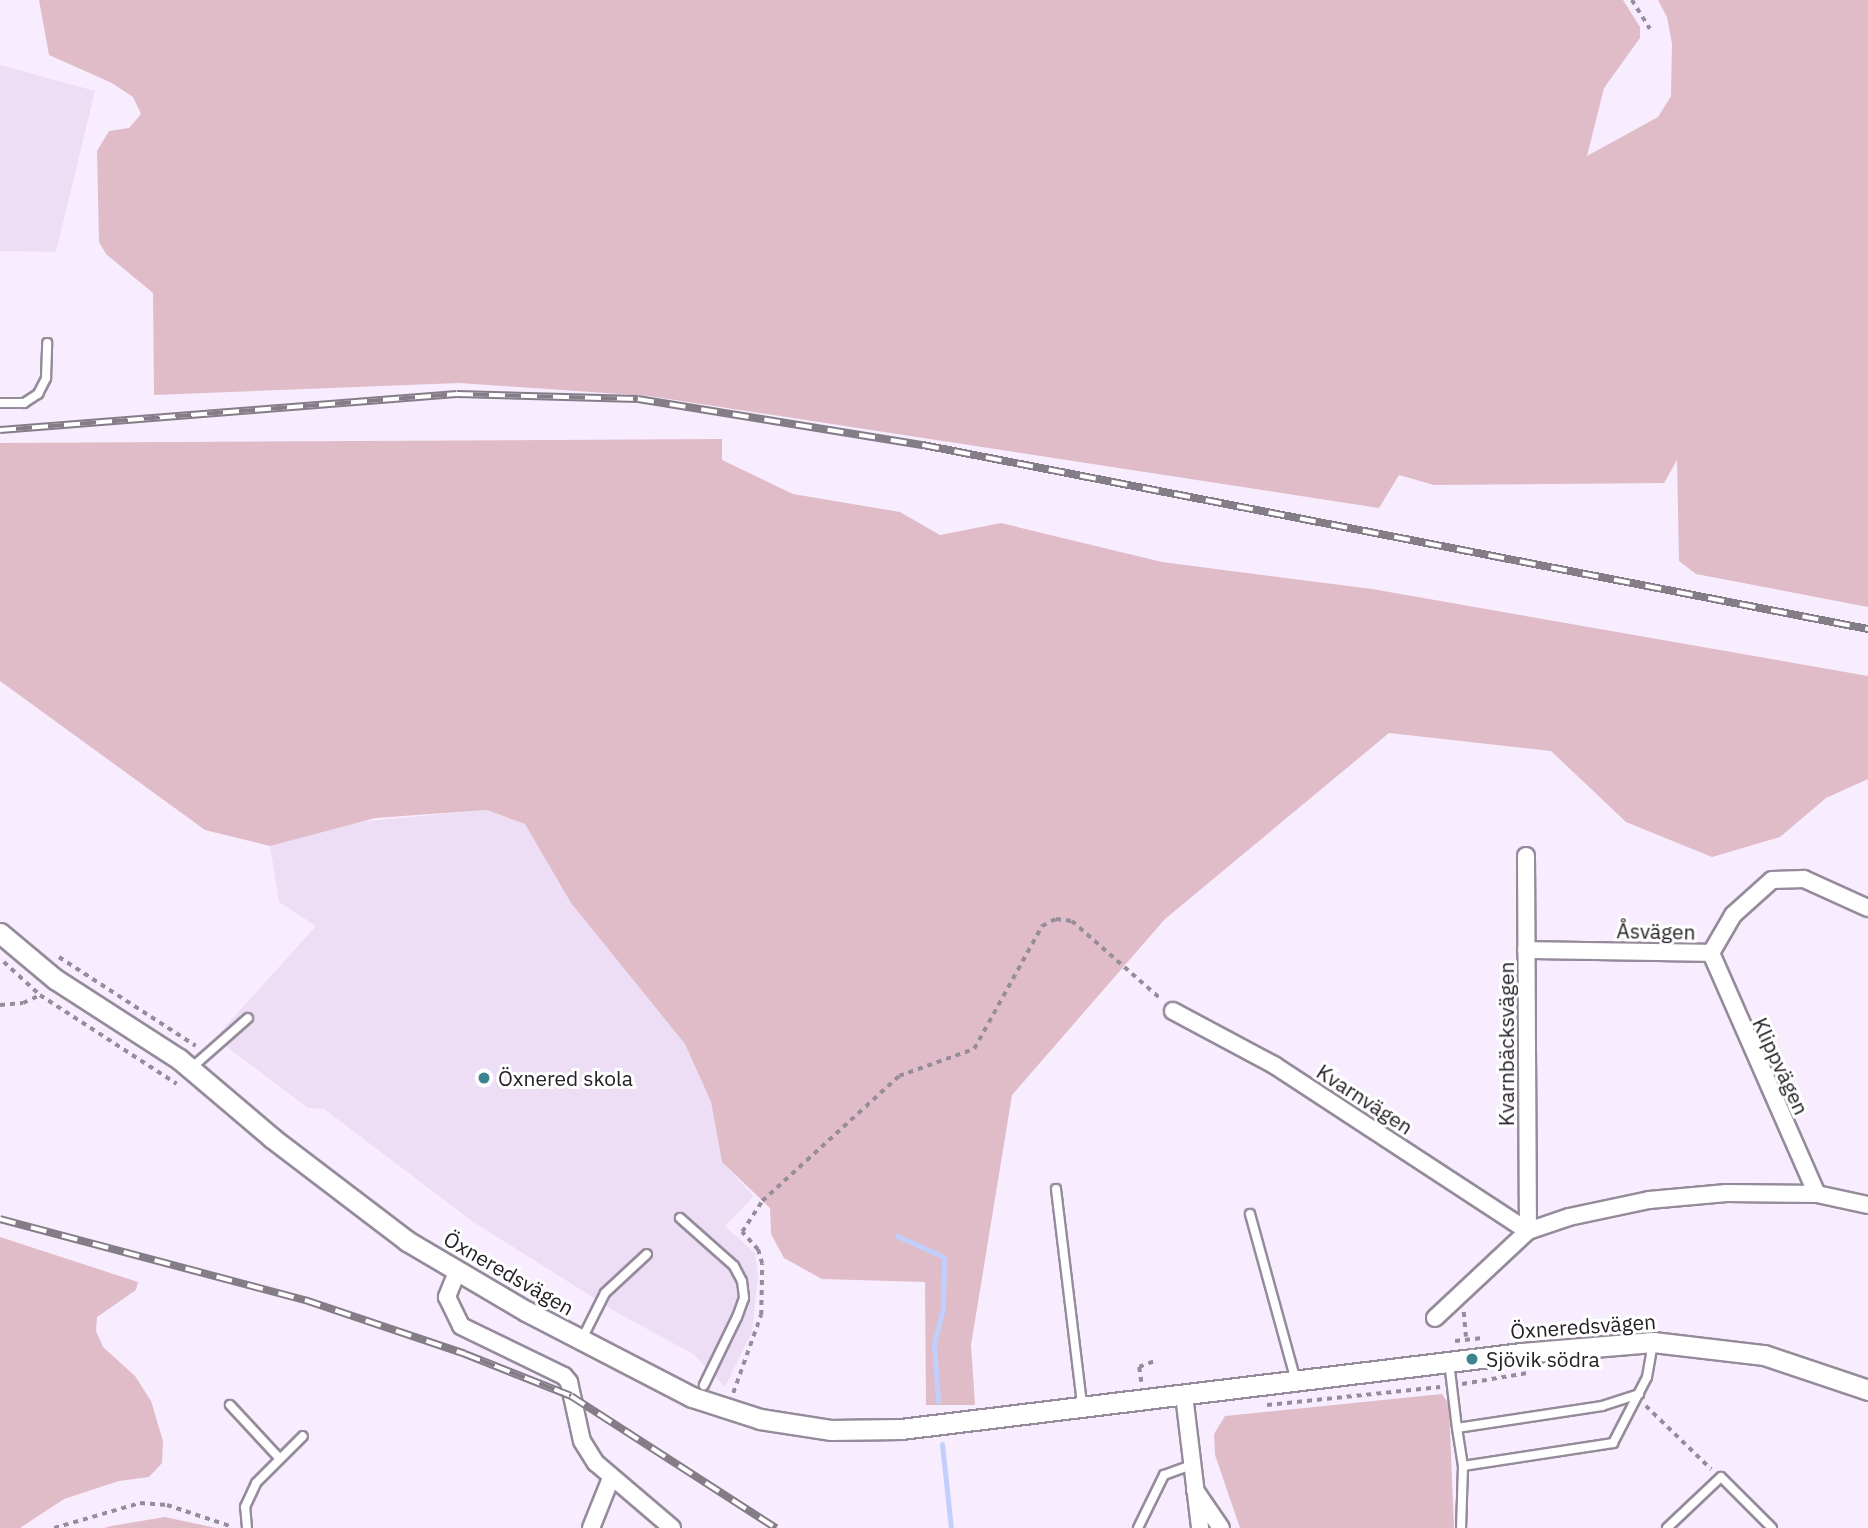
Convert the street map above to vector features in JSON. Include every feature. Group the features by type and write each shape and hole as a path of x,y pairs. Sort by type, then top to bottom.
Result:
{"street":[{"name":"Kvarnbäcksvägen","path":"1526,856 1528,1231"},
{"name":"Åsvägen","path":"1527,950 1711,953 1733,915 1772,880 1804,879 1868,908"},
{"name":"Öxneredsvägen","path":"0,933 55,979 191,1070 341,1193 457,1272 692,1397 793,1425 901,1429 1297,1384 1446,1354 1653,1342 1764,1355 1868,1390"},
{"name":"Klippvägen","path":"1711,953 1817,1194"},
{"name":"Kvarnvägen","path":"1173,1011 1274,1066 1528,1231"},
{"path":"1435,1318 1528,1231 1569,1217 1649,1200 1727,1193 1817,1194 1868,1205"},
{"path":"457,1272 447,1297 453,1315 461,1326 564,1376 569,1382 582,1441 611,1478 672,1528"},
{"path":"1184,1395 1200,1528"},
{"path":"591,1528 611,1478"},
{"path":"1195,1490 1221,1528"}],"lane":[{"path":"0,403 24,402 38,394 46,378 47,343"},
{"path":"191,1070 248,1018"},
{"path":"1056,1189 1082,1408"},
{"path":"1250,1214 1297,1384"},
{"path":"680,1218 734,1266 741,1281 744,1298 704,1384"},
{"path":"582,1340 605,1293 647,1254"},
{"path":"1463,1466 1606,1447 1620,1436 1653,1356 1653,1342"},
{"path":"1446,1354 1463,1466 1461,1528"},
{"path":"1457,1428 1602,1406 1637,1398"},
{"path":"230,1405 279,1458"},
{"path":"247,1528 245,1507 250,1496 279,1458 303,1436"},
{"path":"1139,1528 1164,1475 1192,1465"},
{"path":"1667,1528 1721,1477 1772,1528"}],"path":[{"path":"1632,0 1650,29"},
{"path":"733,1395 761,1315 761,1264 758,1250 742,1232 762,1201 899,1076 974,1049 1042,926 1056,919 1072,921 1173,1011"},
{"path":"11,970 40,995 191,1070 195,1045 147,1010 49,951"},
{"path":"0,1005 23,1003 40,995"},
{"path":"1446,1354 1466,1337 1489,1338"},
{"path":"1141,1388 1139,1367 1155,1361"},
{"path":"1266,1405 1452,1385 1529,1373"},
{"path":"704,1384 744,1398"},
{"path":"1637,1398 1721,1477"},
{"path":"54,1528 140,1503 167,1505 236,1528"}],"shaded area":[{"path":"39,0 1623,0 1640,27 1640,38 1604,88 1587,156 1658,117 1671,96 1672,44 1667,17 1658,0 1868,0 1868,607 1696,574 1679,561 1677,460 1664,483 1434,485 1399,475 1379,508 649,396 459,383 154,395 153,293 106,254 99,242 97,151 109,131 129,128 141,114 133,97 112,83 49,55"},
{"path":"0,65 95,91 56,252 0,251"},
{"path":"722,439 722,460 793,494 900,512 940,535 1001,523 1162,562 1372,589 1868,676 1868,779 1826,798 1780,837 1712,857 1626,822 1551,751 1389,733 1165,919 1012,1095 971,1345 975,1405 926,1405 925,1282 822,1279 784,1258 771,1234 770,1208 722,1162 711,1102 685,1044 571,903 525,824 487,810 375,818 270,846 205,830 0,681 0,443"},
{"name":"Öxnered skola","path":"487,810 525,824 571,903 685,1044 711,1102 722,1162 754,1196 725,1226 755,1253 758,1276 752,1332 725,1387 693,1354 616,1312 472,1221 324,1109 308,1108 215,1038 316,926 279,902 270,846 302,827"},
{"path":"0,1237 138,1282 136,1290 97,1317 96,1331 103,1347 135,1376 151,1401 163,1441 162,1463 149,1477 119,1481 64,1499 20,1528 0,1528"},
{"path":"1442,1394 1449,1405 1454,1528 1240,1528 1215,1455 1214,1434 1225,1416"},
{"path":"165,1517 216,1528 104,1528 111,1526"}],"waterway":[{"path":"897,1236 944,1257 943,1308 934,1344 938,1401"},
{"path":"942,1444 951,1528"}],"railway":[{"path":"0,430 457,394 638,399 923,445 1868,629"},
{"path":"0,1219 305,1300 465,1354 571,1396 776,1528"}],"place":[{"name":"Öxnered skola","path":"484,1078"},
{"name":"Sjövik södra","path":"1472,1359"}]}
